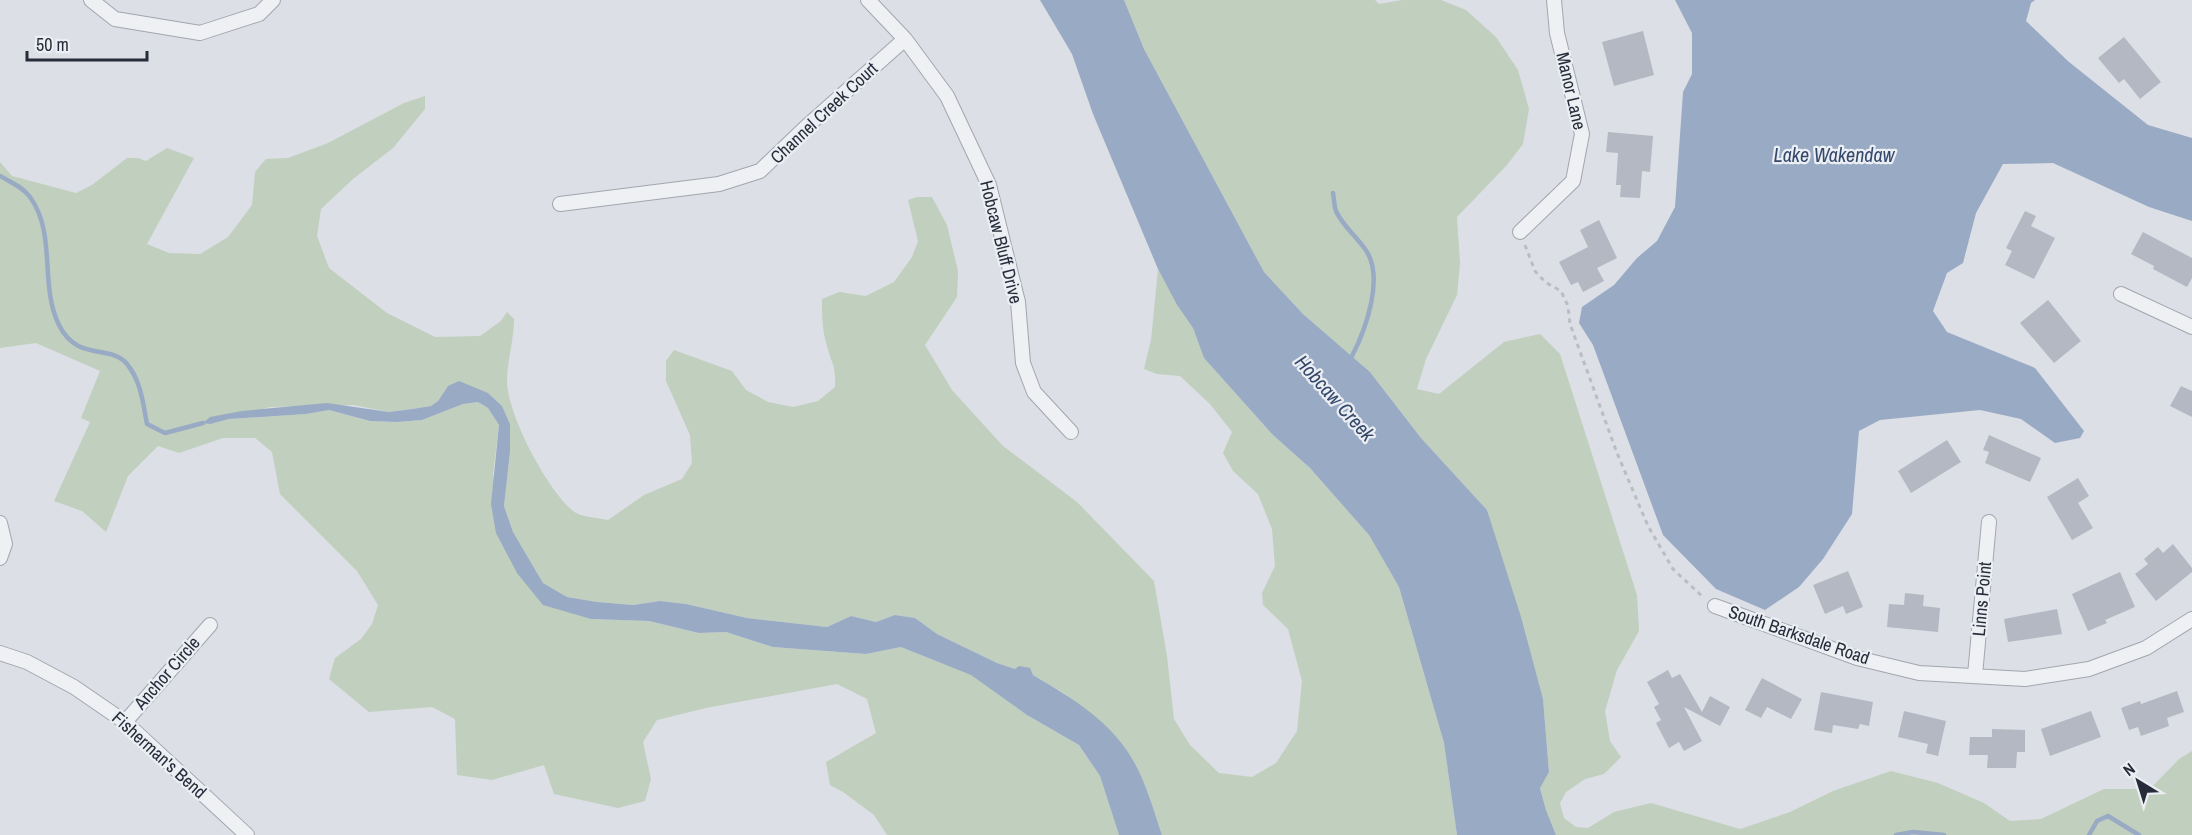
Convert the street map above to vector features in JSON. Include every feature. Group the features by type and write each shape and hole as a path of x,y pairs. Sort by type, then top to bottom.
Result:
{"street":[{"path":"91,0 116,19 200,33 259,14 273,0"},
{"name":"Hobcaw Bluff Drive","path":"868,0 905,39 947,96 989,185 1018,302 1023,363 1034,392 1071,432"},
{"name":"Manor Lane","path":"1520,232 1573,181 1582,134 1557,33 1554,0"},
{"name":"Channel Creek Court","path":"560,204 719,184 760,171 905,39"},
{"path":"2121,294 2192,327"},
{"name":"Linns Point","path":"1975,675 1989,522"},
{"path":"0,523 5,544 0,558"},
{"name":"South Barksdale Road","path":"1715,606 1857,658 1919,673 2025,680 2089,669 2146,648 2192,619"},
{"name":"Anchor Circle","path":"125,722 210,625"},
{"name":"Fisherman's Bend","path":"0,653 27,663 74,687 125,722 248,835"}],"path":[{"name":"South Barksdale Road","path":"1520,232 1535,271 1545,282 1561,291 1568,306 1569,324 1617,453 1648,526 1673,569 1696,592 1715,606"}],"green space":[{"path":"1124,0 1375,0 1379,4 1402,0 1441,0 1466,10 1496,37 1518,70 1529,109 1523,144 1507,165 1457,217 1460,263 1457,295 1426,359 1417,389 1439,394 1504,342 1540,334 1560,354 1637,595 1639,631 1617,670 1605,711 1610,741 1621,757 1604,774 1585,779 1566,792 1560,803 1564,818 1576,827 1588,828 1614,812 1651,803 1740,829 1790,812 1833,791 1891,771 1938,783 1984,803 2010,821 2041,819 2104,789 2150,789 2179,759 2192,751 2192,835 1556,835 1540,787 1549,772 1543,699 1487,510 1421,438 1370,372 1303,314 1264,272 1144,49"},
{"path":"425,96 425,109 393,148 353,179 321,209 317,236 329,268 387,313 435,337 480,336 501,321 507,312 514,319 507,378 508,392 520,429 551,486 573,511 589,517 608,520 644,495 682,479 692,463 690,435 666,381 666,361 674,350 732,371 746,390 768,402 793,407 818,401 835,387 834,369 823,328 822,299 839,292 866,296 894,282 912,257 918,241 908,200 917,197 932,197 947,225 958,271 957,297 925,345 952,390 1003,446 1077,502 1154,581 1167,656 1174,719 1190,745 1219,773 1252,777 1276,763 1297,731 1302,681 1288,629 1263,605 1262,593 1275,566 1272,529 1258,494 1233,471 1223,453 1232,432 1210,404 1180,376 1157,374 1144,369 1151,340 1158,269 1177,305 1193,328 1204,358 1273,435 1310,468 1369,535 1399,587 1444,743 1457,835 1162,835 1147,790 1132,759 1067,695 1033,675 997,663 937,634 915,618 895,615 876,622 851,616 827,627 747,618 686,604 660,601 633,605 567,597 543,583 513,532 504,506 510,452 510,424 502,406 488,393 448,386 438,401 431,406 389,412 353,405 270,407 210,424 229,419 306,414 329,410 370,421 422,420 463,404 478,402 488,408 499,425 493,475 517,573 591,619 649,621 699,633 726,632 773,647 866,654 901,647 972,675 1027,715 1079,745 1100,776 1119,835 887,835 874,815 830,785 826,762 876,733 867,699 837,684 706,708 657,720 643,742 651,779 645,801 618,808 554,794 544,765 492,780 457,775 455,719 432,707 369,712 329,679 335,658 361,639 372,624 378,605 357,571 280,494 272,452 255,438 223,438 179,453 158,446 128,476 106,532 82,511 54,501 90,422 81,418 100,371 36,343 0,348 0,162 12,176 76,193 92,185 127,158 146,161 167,148 194,158 147,244 169,253 200,254 228,237 252,205 255,172 266,159 288,158 328,143 404,103"}],"water":[{"name":"Hobcaw Creek","path":"1040,0 1124,0 1144,49 1264,272 1303,314 1370,372 1421,438 1487,510 1521,617 1543,699 1549,772 1540,788 1556,835 1457,835 1444,743 1399,587 1369,535 1310,468 1273,435 1204,358 1193,328 1177,305 1158,269 1093,114 1072,54"},
{"name":"Lake Wakendaw","path":"1675,0 2035,0 2031,3 2026,21 2069,62 2148,125 2192,138 2192,221 2149,207 2053,163 2003,164 1976,213 1963,263 1947,273 1933,311 1947,332 2035,368 2084,431 2080,438 2055,443 2021,419 1980,410 1880,420 1859,431 1852,514 1823,559 1799,587 1765,610 1716,589 1663,535 1593,345 1579,323 1582,307 1614,285 1637,258 1657,241 1675,207 1683,92 1692,74 1692,33"},
{"path":"459,381 488,393 502,406 510,424 510,452 504,506 513,532 543,583 567,597 597,602 633,605 660,601 686,604 747,618 827,627 851,616 876,622 895,615 915,618 937,634 997,663 1015,669 1019,666 1030,668 1033,675 1100,720 1122,743 1136,766 1149,795 1162,835 1119,835 1100,776 1079,745 1027,715 971,675 901,647 866,654 773,647 726,632 699,633 649,621 591,619 543,605 517,573 496,533 491,504 499,425 488,408 478,402 463,404 422,420 397,422 370,421 329,410 203,423 210,417 242,411 327,403 389,412 431,406 438,401 448,386"}],"building":[{"path":"1643,31 1654,75 1614,86 1602,42"},
{"path":"2124,37 2161,82 2140,99 2124,79 2119,83 2098,58"},
{"path":"1608,132 1653,136 1650,172 1642,171 1640,198 1620,197 1621,185 1616,185 1618,153 1606,152"},
{"path":"2025,211 2036,216 2031,226 2055,238 2034,279 2005,265 2012,251 2006,248"},
{"path":"1599,220 1617,258 1597,268 1604,281 1583,292 1578,282 1571,285 1559,262 1588,247 1580,230"},
{"path":"2143,232 2192,258 2192,278 2187,287 2131,254"},
{"path":"2048,300 2081,341 2054,363 2020,323"},
{"path":"2181,386 2192,391 2192,417 2170,406"},
{"path":"1989,435 2041,458 2030,482 1985,463 1989,452 1983,450"},
{"path":"1947,440 1961,462 1911,493 1898,471"},
{"path":"2078,478 2089,496 2078,503 2093,528 2072,540 2047,497"},
{"path":"2173,544 2192,568 2192,572 2156,601 2135,574 2148,564 2144,559 2158,547 2163,553"},
{"path":"1848,571 1863,607 1846,614 1843,606 1825,614 1813,585"},
{"path":"2120,572 2135,607 2105,620 2107,623 2088,631 2072,594"},
{"path":"1905,593 1924,595 1923,606 1940,608 1938,632 1887,627 1889,604 1904,605"},
{"path":"2057,609 2062,634 2008,642 2004,619"},
{"path":"1668,670 1672,678 1680,674 1702,712 1710,696 1730,707 1720,726 1684,707 1702,741 1684,751 1679,742 1669,748 1656,723 1661,720 1654,707 1659,704 1647,682"},
{"path":"1762,678 1802,699 1791,719 1767,707 1761,718 1745,710"},
{"path":"2177,691 2184,712 2167,718 2169,726 2141,736 2138,727 2129,730 2121,708 2140,701 2141,704"},
{"path":"1821,692 1873,702 1869,726 1860,724 1858,729 1833,725 1832,733 1814,730"},
{"path":"1904,711 1946,721 1938,756 1926,753 1928,744 1898,737"},
{"path":"2091,711 2101,737 2050,756 2041,729"},
{"path":"1992,729 2025,730 2025,752 2017,752 2016,768 1987,768 1988,755 1969,755 1970,737 1992,737"}],"waterway":[{"path":"0,176 24,190 38,211 46,243 53,310 66,336 75,344 120,358 127,364 138,385 147,424 165,433 203,423"},
{"path":"1333,193 1336,211 1365,249 1371,260 1373,273 1368,317 1352,356"},
{"path":"2089,835 2097,821 2108,816 2139,835"},
{"path":"1896,835 1913,832 1944,835"}]}
